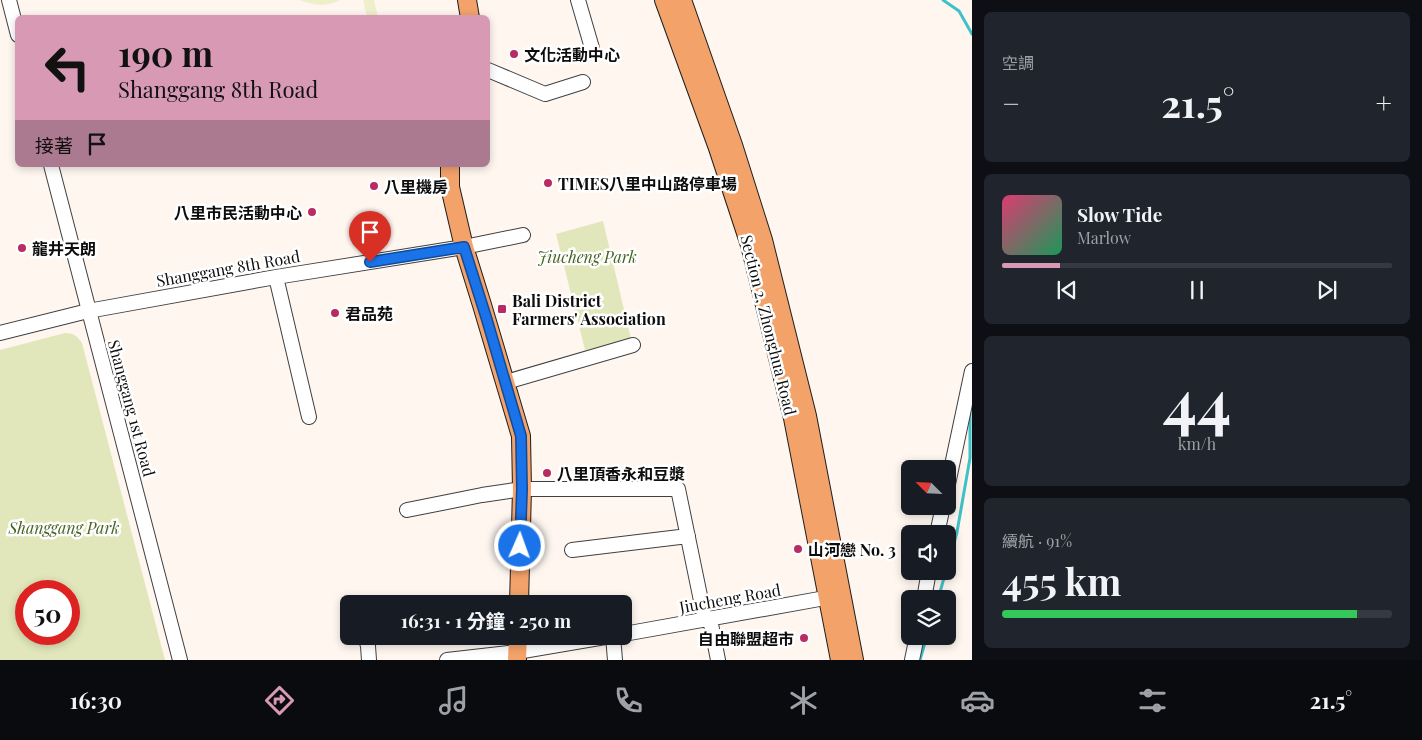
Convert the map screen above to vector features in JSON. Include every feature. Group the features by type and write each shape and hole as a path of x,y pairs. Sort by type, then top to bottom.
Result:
{"main road":[{"path":"467,0 470,15"},
{"name":"Section 2, Zhonghua Road","path":"664,0 718,148 750,245 794,418 835,597 854,660"},
{"name":"Section 2, Zhonghua Road","path":"682,0 764,240 807,416 835,597 840,660"},
{"path":"450,167 450,187 464,247 521,436 522,489 518,595"}],"street":[{"path":"9,0 15,23"},
{"path":"578,0 592,48"},
{"path":"490,71 545,94 583,82"},
{"name":"Shanggang 1st Road","path":"52,167 180,660"},
{"name":"Shanggang 8th Road","path":"0,333 88,311 276,277 464,247 522,234"},
{"path":"276,277 309,417"},
{"path":"506,382 634,345"},
{"path":"953,460 972,371"},
{"path":"407,510 522,489 678,489 707,620 718,660"},
{"path":"572,550 688,536"},
{"name":"Jiucheng Road","path":"632,633 835,597"},
{"path":"368,645 369,660"},
{"path":"447,660 551,645"},
{"path":"613,645 615,660"},
{"path":"912,660 915,645"}],"green space":[{"path":"300,0 340,0 320,5"},
{"path":"363,0 374,0 378,15 367,15"},
{"name":"Jiucheng Park","path":"603,221 631,339 585,350 556,234"},
{"name":"Shanggang Park","path":"65,333 71,334 75,335 82,343 165,660 0,660 0,350"}],"waterway":[{"path":"943,0 959,11 972,34"},
{"path":"956,536 970,458 970,410"},
{"path":"941,590 943,580"},
{"path":"920,660 924,645"}],"place":[{"name":"文化活動中心","path":"514,54"},
{"name":"TIMES八里中山路停車場","path":"548,183"},
{"name":"八里機房","path":"374,186"},
{"name":"八里市民活動中心","path":"312,212"},
{"name":"龍井天朗","path":"22,248"},
{"name":"Bali District Farmers' Association","path":"502,309"},
{"name":"君品苑","path":"335,313"},
{"name":"八里頂香永和豆漿","path":"547,473"},
{"name":"山河戀 No. 3","path":"798,549"},
{"name":"自由聯盟超市","path":"804,638"}],"route":[{"path":"370,262 464,247 521,436 520,546"}]}
